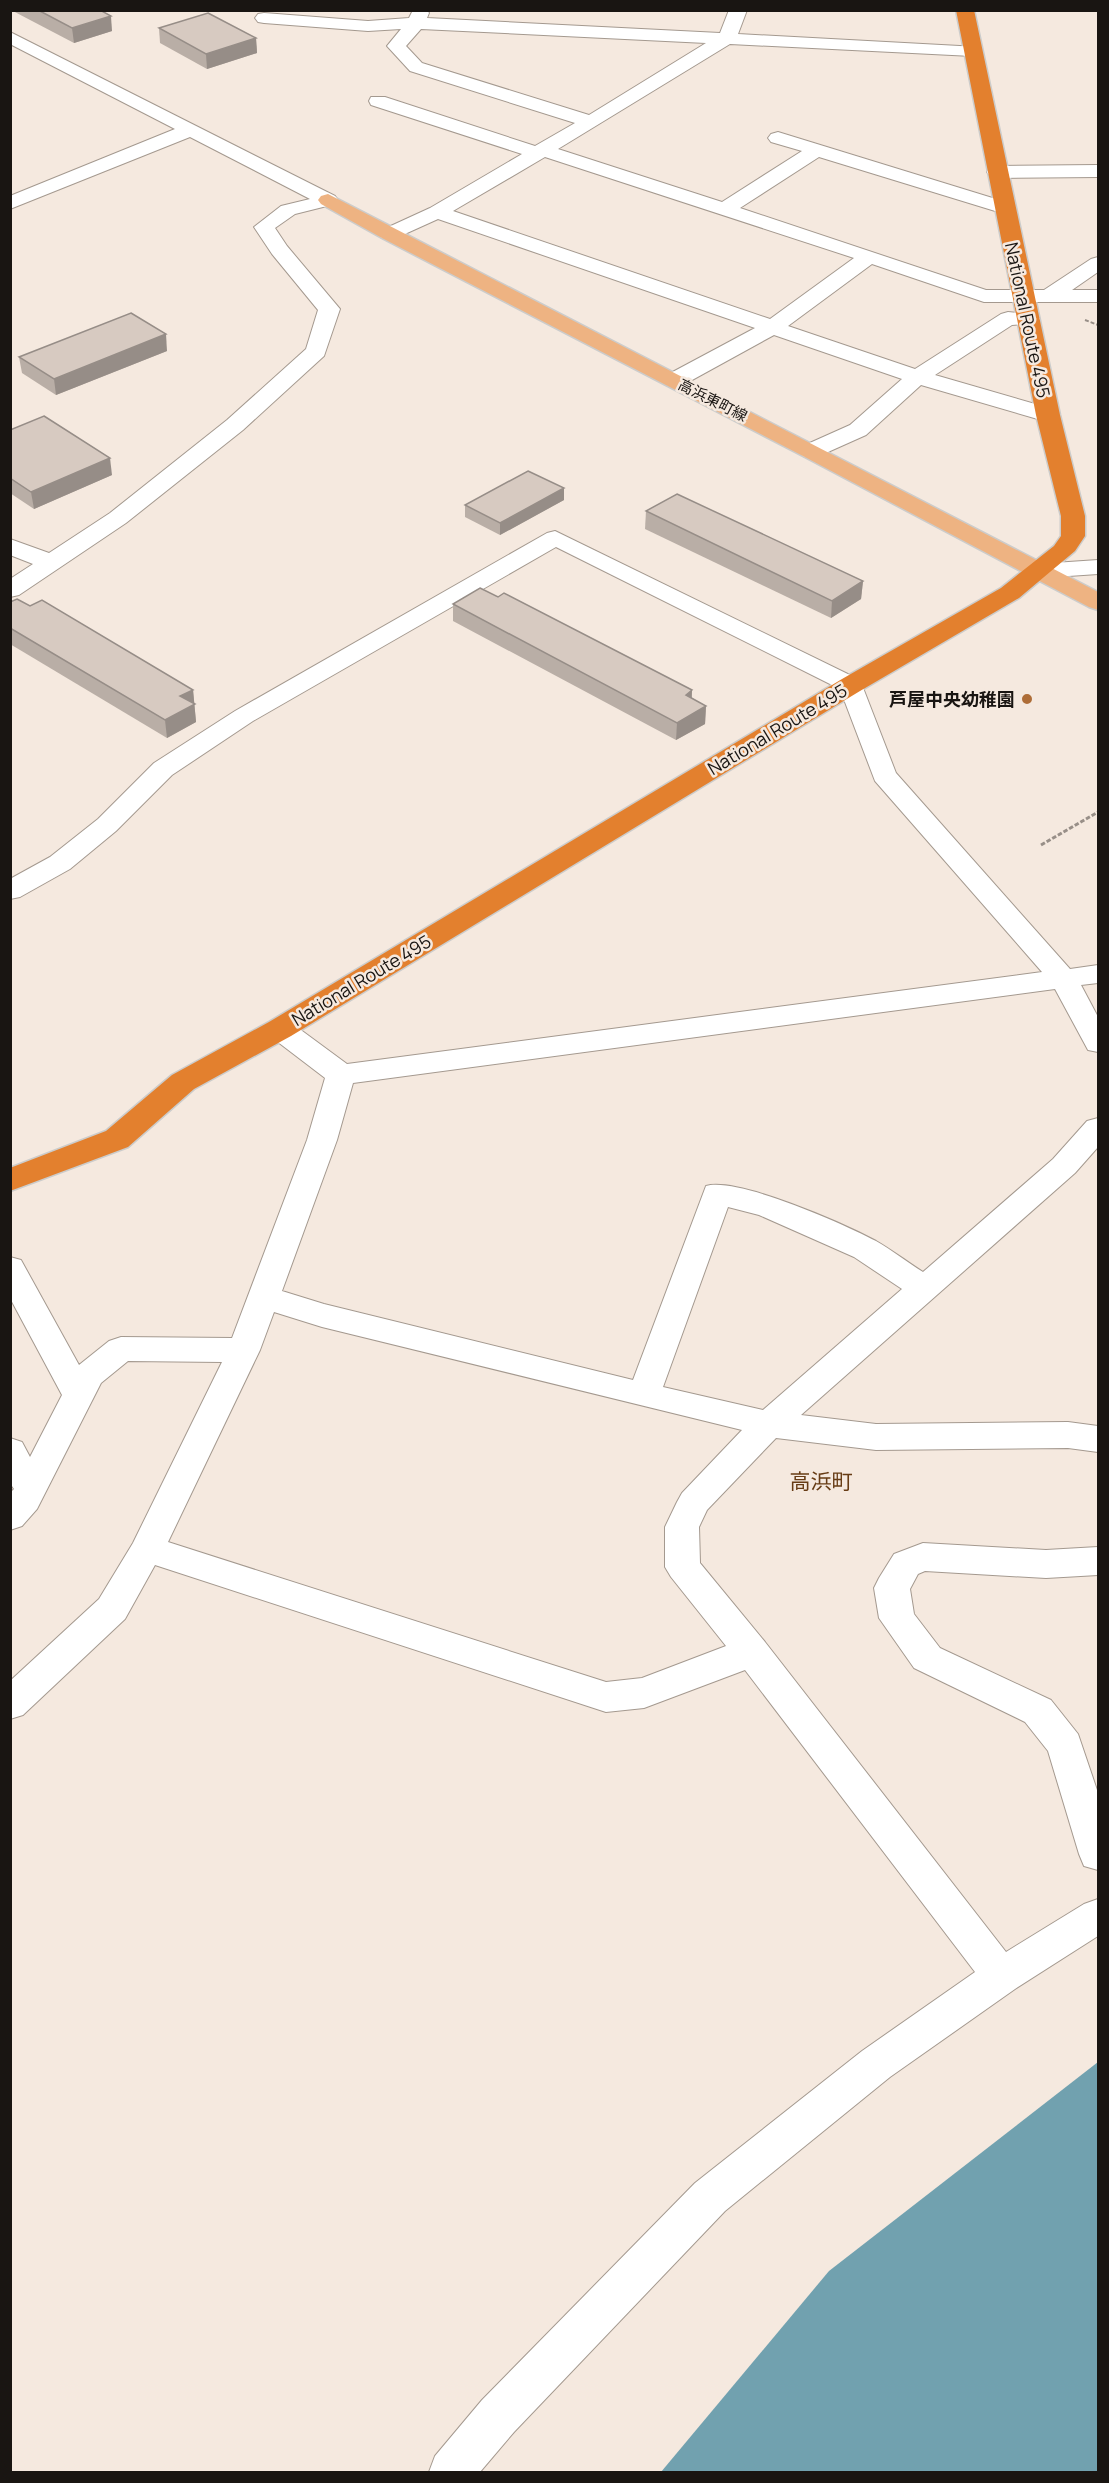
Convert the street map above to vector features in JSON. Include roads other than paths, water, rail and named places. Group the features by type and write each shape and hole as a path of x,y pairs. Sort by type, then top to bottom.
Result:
{"highway":[{"name":"National Route 495","path":"10,1180 117,1139 183,1082 280,1029 851,685 1010,593 1063,551 1073,536 1072,516 1048,415 1033,304 1005,208 965,10"}],"main road":[{"name":"高浜東町線","path":"328,200 389,234 812,451 1098,602"}],"street":[{"path":"389,234 437,212 728,38 738,10"},
{"path":"419,17 396,46 416,68 591,122"},
{"path":"264,18 368,26 419,17 728,38 972,51"},
{"path":"10,37 328,200"},
{"path":"378,100 724,209 984,296 1033,304 1098,296"},
{"path":"10,202 189,130"},
{"path":"778,138 1005,208"},
{"path":"724,209 817,150"},
{"path":"998,171 1098,171"},
{"path":"10,590 118,518 236,425 316,351 329,309 279,250 264,226 288,210 328,200"},
{"path":"437,212 917,377 1048,415"},
{"path":"675,380 773,327 869,256"},
{"path":"812,451 858,430 917,377 1098,263"},
{"path":"10,891 60,862 107,825 163,769 244,716 555,538 851,685 884,775 1064,980 1098,1043"},
{"path":"10,546 49,562"},
{"path":"1039,571 1098,567"},
{"path":"280,1029 341,1076 1098,974"},
{"path":"10,1704 112,1610 147,1549 244,1350 322,1140 341,1076"},
{"path":"1001,1976 752,1652 683,1567 682,1527 693,1502 769,1424 1064,1166 1098,1128"},
{"path":"644,1395 717,1194 767,1206 855,1245 924,1288"},
{"path":"10,1268 79,1395"},
{"path":"265,1297 322,1316 769,1424 876,1437 1068,1435 1098,1438"},
{"path":"10,1517 26,1500 89,1375 121,1349 244,1350"},
{"path":"10,1451 31,1489"},
{"path":"147,1549 606,1697 645,1693 752,1652"},
{"path":"1098,1561 1046,1564 923,1557 906,1564 892,1588 897,1618 927,1658 1038,1711 1065,1745 1098,1854"},
{"path":"451,2472 498,2416 710,2197 876,2064 1001,1976 1098,1916"}],"water":[{"path":"1098,2062 1098,2472 661,2472 829,2271"}],"place":[{"name":"芦屋中央幼稚園","path":"1027,699"}],"district":[{"name":"高浜町","path":"821,1481"}]}
